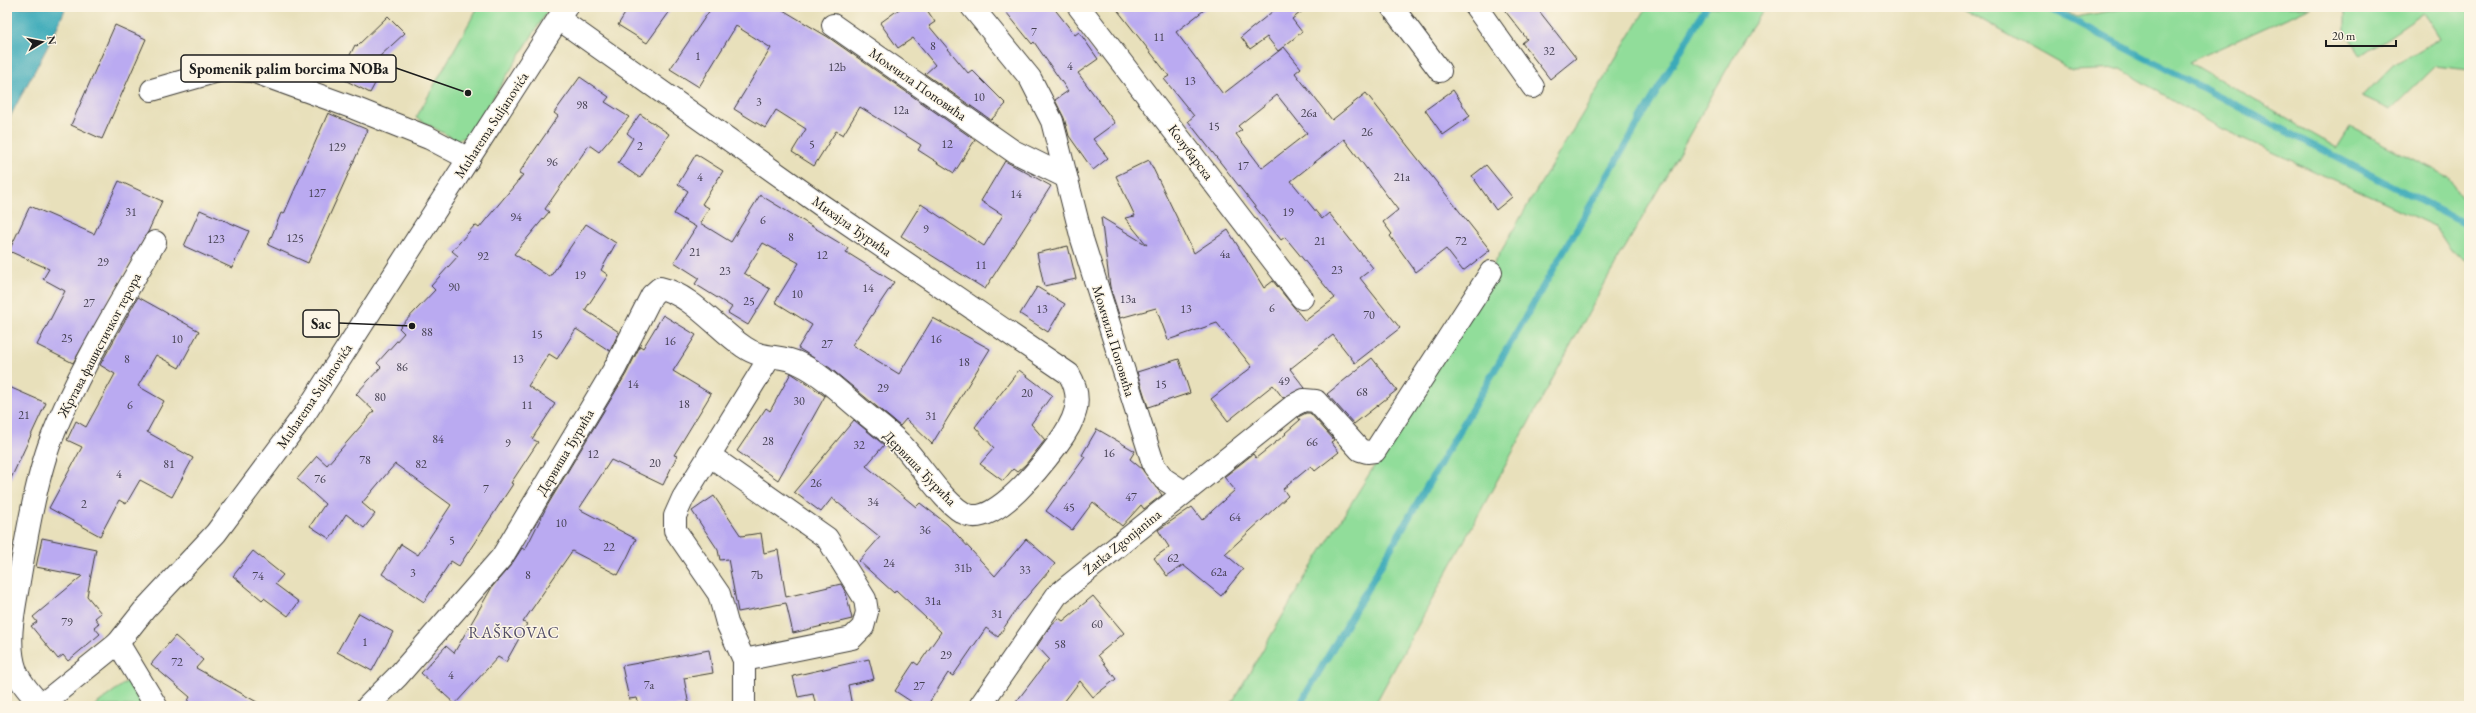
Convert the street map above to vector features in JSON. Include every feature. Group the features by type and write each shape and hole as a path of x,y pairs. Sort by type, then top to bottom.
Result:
{"street":[{"name":"Момчила Поповића","path":"972,7 1030,78 1052,121 1082,239 1154,466 1164,479 1184,492"},
{"name":"Колубарска","path":"1079,7 1302,298"},
{"path":"1392,7 1440,71"},
{"path":"1476,7 1533,88"},
{"name":"Muharema Suljanovića","path":"41,705 118,642 145,609 216,533 304,415 563,13"},
{"name":"Михајла Ђурића","path":"563,13 821,205 1068,374 1077,393 1076,412 1066,433 1047,460"},
{"name":"Момчила Поповића","path":"833,25 1013,151 1066,177"},
{"path":"152,90 225,69 252,71 354,108 430,138 468,159"},
{"name":"Жртава фашистичког терора","path":"41,705 25,686 10,662 14,611 22,564 50,442 72,390 154,242"},
{"name":"Žarka Zgonjanina","path":"980,706 1057,595 1294,405 1304,400 1316,401 1360,450 1367,452 1375,450 1490,272"},
{"name":"Дервиша Ђурића","path":"368,706 397,677 502,557 615,368 652,295 660,288 668,290 684,299 744,347 760,356 788,358 820,375 901,443 955,506 968,515 989,514 1014,494 1047,460"},
{"path":"744,706 744,660 727,623 719,594 675,530 675,516 682,498 770,357"},
{"path":"709,455 827,538 865,599 867,612 864,627 852,638 744,660"},
{"path":"118,642 156,706"}],"green space":[{"path":"478,7 550,7 469,136 456,140 416,118"},
{"path":"1647,7 1766,7 1744,39 1605,283 1374,706 1230,706 1304,579 1422,389 1530,201"},
{"path":"1959,7 2057,7 2076,17 2133,7 2311,7 2189,62 2337,148 2350,127 2448,177 2469,208 2469,260 2450,251 2434,226 2220,128 2120,69 2073,71"},
{"path":"2345,7 2469,7 2469,70 2435,66 2390,110 2362,97 2393,65 2440,38 2424,13 2361,56 2345,31"},
{"path":"130,679 147,706 94,706"}],"water":[{"path":"7,7 66,7 53,37 7,123"}],"building":[{"path":"629,7 673,7 647,43 618,25"},
{"path":"705,7 778,7 828,37 975,140 954,173 918,150 921,145 860,107 843,135 836,131 814,166 792,152 806,129 776,110 765,128 734,109 771,48 736,26 699,87 670,69 710,10"},
{"path":"902,7 925,7 935,22 929,26 968,73 972,70 1006,104 991,120 925,74 935,65 913,38 898,48 880,23"},
{"path":"1002,7 1053,7 1075,35 1079,32 1098,59 1078,73 1115,123 1093,139 1108,158 1093,170 1069,136 1064,118 1055,100 1068,91 1034,42 1032,44"},
{"path":"1115,7 1208,7 1176,32 1223,94 1284,47 1301,68 1295,73 1332,120 1366,93 1490,250 1463,271 1446,249 1416,272 1390,236 1392,234 1383,222 1398,210 1344,139 1291,181 1322,219 1329,213 1373,268 1360,278 1400,328 1355,363 1333,335 1290,369 1305,388 1283,398 1273,385 1228,421 1211,399 1252,367 1217,323 1168,340 1156,308 1120,318 1110,287 1101,217 1147,245 1125,218 1135,216 1116,176 1149,160 1194,253 1228,230 1264,288 1273,281 1305,321 1335,298 1285,237 1281,240 1188,121 1194,116 1164,79 1169,76","holes":["1277,95 1307,133 1262,168 1236,134 1242,130 1238,126"]},
{"path":"1278,7 1308,7 1292,19 1302,32 1278,51 1267,37 1250,49 1241,37"},
{"path":"1502,7 1536,7 1576,58 1550,79 1522,43 1527,39"},
{"path":"388,16 405,33 379,57 387,61 370,93 339,77 355,45 357,46"},
{"path":"115,25 146,39 102,139 71,125"},
{"path":"580,77 609,97 605,102 629,117 599,152 589,145 545,209 549,212 514,254 550,277 586,224 616,243 601,270 608,275 585,310 619,332 610,351 576,329 557,359 549,354 528,386 555,404 532,439 538,442 511,483 513,484 459,566 451,561 424,602 382,574 401,544 418,555 451,505 395,464 362,503 375,514 364,528 346,514 330,539 310,526 325,504 297,479 317,456 327,465 374,411 356,394 381,367 377,363 404,333 399,328 435,290 431,286 458,256 452,251 475,225 479,228 523,175 519,173 558,116 554,113"},
{"path":"1453,90 1470,116 1443,135 1425,110"},
{"path":"328,113 368,130 308,263 268,245 281,213 284,214"},
{"path":"640,114 669,134 640,178 618,163 633,138 627,133"},
{"path":"696,154 723,171 702,204 709,208 700,223 731,242 760,195 848,248 846,252 894,282 852,345 899,374 933,318 990,349 932,444 906,419 900,426 830,368 798,348 812,325 775,302 799,263 763,243 744,273 770,289 748,325 728,313 732,307 695,284 699,278 674,262 696,227 674,214 688,191 678,184"},
{"path":"1005,161 1051,186 985,289 901,236 921,204 984,246 1003,215 981,201"},
{"path":"1486,165 1512,197 1496,210 1472,176"},
{"path":"119,181 162,201 148,232 73,363 37,345 65,291 43,279 49,269 9,251 30,206 94,234"},
{"path":"200,210 249,231 232,268 184,246"},
{"path":"1068,246 1076,279 1044,286 1037,253"},
{"path":"1037,287 1065,304 1048,332 1020,314"},
{"path":"138,297 199,331 179,368 156,355 138,386 164,401 147,432 193,458 172,497 140,480 126,504 119,500 100,536 49,508 82,447 67,440 76,421 86,427 115,374 100,365"},
{"path":"663,315 696,335 673,371 711,394 674,455 677,456 663,485 611,460 579,509 636,539 618,575 572,551 523,622 527,624 506,662 498,657 455,704 421,673 446,646 454,653 492,587 511,565 522,548 525,550 547,506 626,374 640,346 643,348"},
{"path":"1372,358 1397,390 1354,424 1327,394"},
{"path":"1179,359 1190,393 1148,407 1137,372"},
{"path":"1019,370 1052,395 1031,424 1045,440 1026,464 1017,472 1013,469 1003,481 980,464 994,448 975,427"},
{"path":"791,373 825,396 778,480 737,451 766,408 770,411"},
{"path":"7,386 46,403 7,487"},
{"path":"1306,413 1310,413 1334,440 1331,442 1339,452 1315,471 1311,466 1283,489 1288,496 1225,554 1243,569 1221,596 1183,565 1167,576 1154,558 1169,547 1158,530 1192,507 1202,520 1235,490 1224,477 1253,454 1256,458 1286,434 1285,433 1300,420 1298,417"},
{"path":"854,420 884,445 866,466 916,507 920,503 947,524 995,576 1026,539 1055,564 1017,608 998,637 986,628 953,676 948,673 927,706 918,706 895,691 914,662 918,665 941,632 896,590 894,593 859,561 880,537 832,498 821,512 794,492"},
{"path":"1097,429 1135,451 1130,459 1142,469 1162,495 1144,509 1141,505 1122,526 1093,502 1072,530 1046,511 1085,457 1082,455"},
{"path":"714,496 741,536 761,533 764,553 778,550 786,597 841,584 846,593 852,619 793,633 786,603 738,612 728,559 720,560 718,550 692,511"},
{"path":"42,538 96,549 87,596 101,613 95,618 99,623 94,627 100,634 68,661 63,655 58,659 31,626 37,622 33,617 82,576 36,567"},
{"path":"253,551 283,575 275,584 299,602 288,616 264,598 262,600 233,576"},
{"path":"1093,596 1124,633 1098,655 1116,679 1093,697 1080,681 1061,706 1013,706 1049,659 1037,646 1051,625 1059,618 1063,621"},
{"path":"359,613 393,632 372,671 337,652"},
{"path":"175,636 203,660 196,668 264,706 185,706 190,697 151,664"},
{"path":"709,650 713,673 684,678 689,706 639,706 637,698 629,699 622,666"},
{"path":"869,659 874,679 848,685 852,706 816,706 813,694 798,697 793,676"}],"waterway":[{"path":"1299,706 1706,7"},
{"path":"2047,7 2469,226"}],"place":[{"name":"Spomenik palim borcima NOBa","path":"468,93"},
{"name":"Sac","path":"412,326"}],"district":[{"name":"RAŠKOVAC","path":"514,632"}]}
